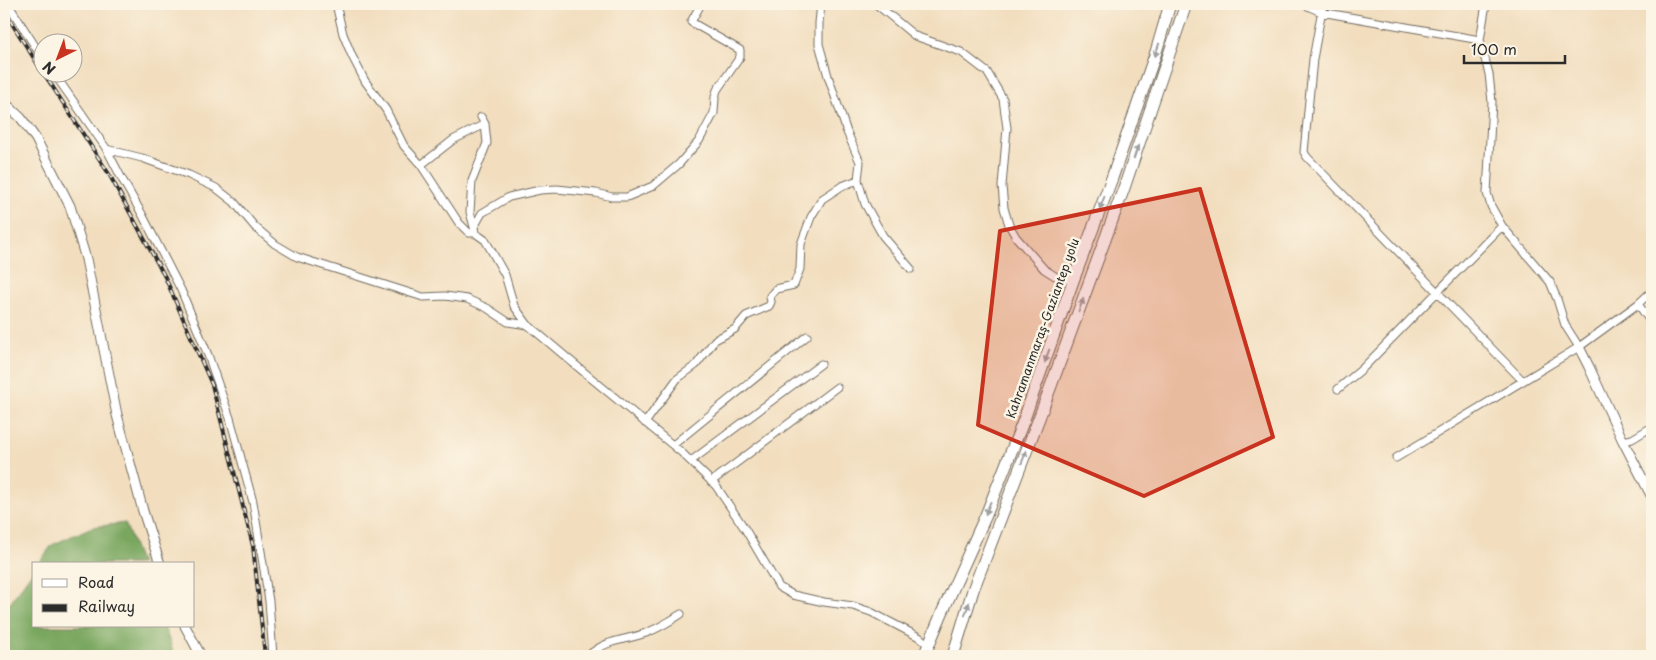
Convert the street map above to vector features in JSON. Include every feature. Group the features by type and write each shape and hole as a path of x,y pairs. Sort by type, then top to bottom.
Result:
{"highway":[{"name":"Kahramanmaraş-Gaziantep yolu","path":"924,656 986,514 1023,422 1147,79 1170,4"},
{"path":"953,656 973,590 1038,422 1124,188 1186,4"},
{"path":"917,656 942,613"}],"street":[{"path":"8,4 32,41"},
{"path":"336,4 343,34 365,81 386,110 404,146 421,165 458,223 469,233 474,230 482,213 510,198 540,190 556,189 587,191 612,197 627,197 653,186 679,164 699,142 714,113 714,97 717,90 740,57 740,50 691,22 702,4"},
{"path":"821,4 819,44 847,132 860,162 858,180 865,204 883,236 911,269"},
{"path":"876,4 915,36 961,52 987,72 1002,99 1007,128 1002,186 1004,208 1009,225 1016,237 1044,270 1055,276 1073,281"},
{"path":"1302,4 1321,12 1480,40"},
{"path":"1323,4 1313,59 1304,152 1522,380"},
{"path":"1486,4 1480,40 1489,74 1492,102 1488,193 1491,206 1502,226 1550,282 1565,325 1589,366 1622,441 1652,497"},
{"path":"60,82 106,149 142,214 181,290 208,355 230,418 253,502 269,600 273,656"},
{"path":"4,102 21,118 36,139 70,206 86,259 117,415 143,511 159,562"},
{"path":"421,165 453,140 483,121 487,143 472,181 470,212 474,230 485,240 491,250 505,275 514,306 528,325 673,445 716,486 745,529 779,586 793,595 853,606 872,612 925,642"},
{"path":"106,149 142,158 189,174 216,188 234,202 255,227 275,244 297,257 424,297 445,296 467,299 487,308 508,322 528,325"},
{"path":"645,423 677,379 696,365 715,340 735,329 746,316 768,306 771,302 770,296 776,289 794,285 800,269 801,244 811,217 822,199 842,186 858,180"},
{"path":"1338,389 1362,369 1502,226"},
{"path":"1396,458 1579,347 1638,304 1652,291"},
{"path":"1638,304 1652,324"},
{"path":"673,445 807,336"},
{"path":"691,461 821,364"},
{"path":"711,482 837,387"},
{"path":"1622,441 1632,439 1652,427"},
{"path":"588,656 596,648 614,640 643,634 661,627 681,614"},
{"path":"186,628 201,656"},
{"path":"626,656 632,656"}],"highlighted area":[{"path":"1200,189 1273,437 1144,496 978,425 1000,231"}],"green space":[{"path":"125,523 140,562 39,562 52,545 92,527"},
{"path":"32,572 32,628 165,628 175,656 4,656 4,611"}],"railway":[{"path":"4,11 32,55"},
{"path":"49,82 109,174 165,277 212,385 253,546 265,656"}]}
